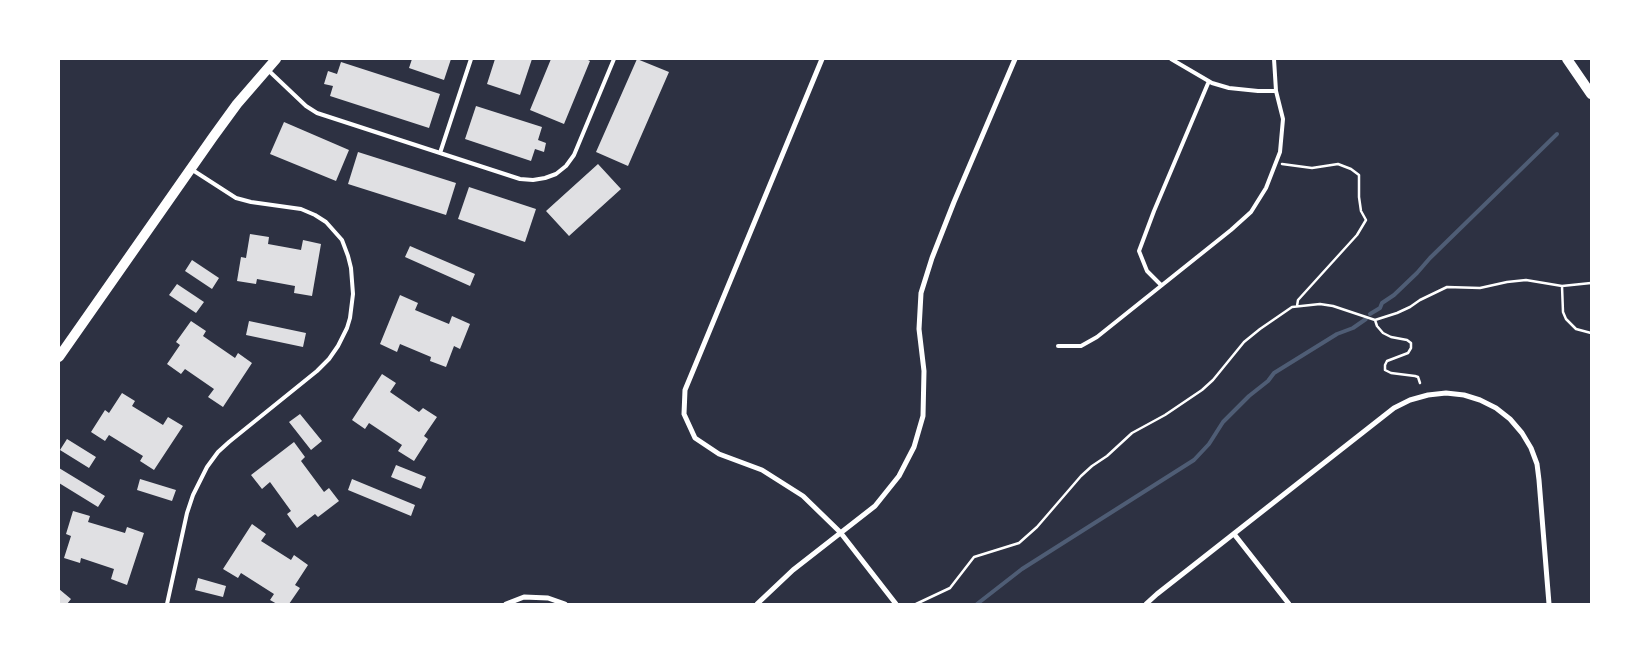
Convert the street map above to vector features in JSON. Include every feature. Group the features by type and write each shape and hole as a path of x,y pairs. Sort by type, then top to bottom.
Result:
{"main road":[{"path":"59,357 190,168 237,104 276,59"},
{"path":"1567,59 1591,94"}],"street":[{"path":"822,59 685,390 684,414 694,438 719,454 762,470 803,496 840,532 896,604"},
{"path":"757,604 793,570 875,506 898,476 914,447 923,416 924,370 919,330 921,293 932,258 954,202 1015,59"},
{"path":"1146,604 1394,408 1410,400 1446,393 1464,395 1496,408 1510,419 1522,433 1531,448 1539,480 1549,604"},
{"path":"1234,534 1289,604"},
{"path":"508,603 524,597 548,598 565,604"}],"lane":[{"path":"440,154 471,59"},
{"path":"266,69 306,106 317,113 520,179 533,180 556,174 566,166 574,155 614,59"},
{"path":"1171,59 1208,81 1235,89 1276,91"},
{"path":"1058,346 1080,346 1097,337 1251,212 1266,188 1280,152 1283,119 1276,91 1274,59"},
{"path":"1161,285 1147,270 1142,262 1139,251 1208,81"},
{"path":"167,604 190,504 207,467 218,452 229,442 317,371 329,359 347,328 353,294 352,268 348,256 342,240 326,222 301,209 236,198 190,168"}],"path":[{"path":"1276,163 1312,168 1338,164 1351,169 1359,175 1358,197 1361,211 1366,220 1357,235 1298,300 1296,306"},
{"path":"916,604 950,588 974,557 1019,543 1037,527 1092,466 1107,456 1132,433 1179,406 1202,390 1249,338 1277,316 1296,306 1320,304 1332,306 1375,320 1403,310 1447,287 1480,288 1526,280 1562,286 1591,284"},
{"path":"1562,286 1566,319 1576,329 1591,333"},
{"path":"1375,320 1383,333 1411,343 1408,353 1387,361 1385,370 1391,373 1418,377 1420,384"}],"building":[{"path":"412,59 451,59 444,80 409,68"},
{"path":"495,59 532,59 520,95 487,84"},
{"path":"551,59 586,59 590,61 564,124 530,110"},
{"path":"637,59 669,72 628,166 596,152"},
{"path":"341,62 440,94 429,128 330,96 333,86 324,84 328,71 337,74"},
{"path":"476,106 542,127 538,140 546,143 544,152 535,149 531,161 465,139"},
{"path":"284,122 349,150 336,181 270,154"},
{"path":"358,152 456,183 446,215 348,184"},
{"path":"598,164 621,189 569,236 546,211"},
{"path":"469,187 536,209 525,242 458,219"},
{"path":"250,234 269,237 268,244 301,250 303,240 321,244 312,296 294,293 295,286 257,279 256,284 237,281 241,257 246,258"},
{"path":"410,246 475,274 470,286 405,257"},
{"path":"192,260 219,278 212,289 185,271"},
{"path":"177,284 204,302 196,313 169,295"},
{"path":"400,295 418,303 415,310 449,324 452,316 470,324 460,349 454,346 446,367 430,361 431,357 400,344 397,352 380,344"},
{"path":"191,321 206,331 203,336 235,358 238,353 252,363 223,407 208,397 214,389 185,369 181,374 167,364 180,345 176,342"},
{"path":"249,321 306,333 303,347 246,335"},
{"path":"382,374 396,383 390,392 419,412 423,408 437,417 424,436 428,439 414,461 398,451 402,445 369,423 365,429 352,420"},
{"path":"122,393 135,401 132,406 163,425 168,417 183,426 154,470 140,461 143,456 109,435 105,441 91,432 105,410 109,413"},
{"path":"300,414 322,441 311,450 289,422"},
{"path":"67,439 96,457 89,468 60,450"},
{"path":"294,442 305,457 301,461 324,492 329,488 339,501 318,517 315,514 297,528 287,514 291,511 270,482 262,489 251,475"},
{"path":"396,465 426,477 421,489 391,477"},
{"path":"59,468 105,496 98,507 59,483"},
{"path":"140,479 176,490 172,501 137,490"},
{"path":"352,479 415,505 411,516 348,490"},
{"path":"73,511 90,516 88,522 125,533 127,527 144,533 127,585 111,579 114,569 81,558 80,563 64,558 71,536 66,534"},
{"path":"252,524 266,534 261,541 291,560 294,555 308,565 295,585 300,588 289,604 277,604 270,600 274,594 241,573 238,578 223,569"},
{"path":"198,578 226,586 223,597 195,590"},
{"path":"59,589 71,599 67,604 59,604"}],"waterway":[{"path":"1370,314 1380,308 1382,303 1394,295 1417,273 1557,134"},
{"path":"977,604 1022,569 1194,460 1209,444 1223,422 1249,396 1268,381 1274,373 1337,334 1353,328 1366,319"}]}
